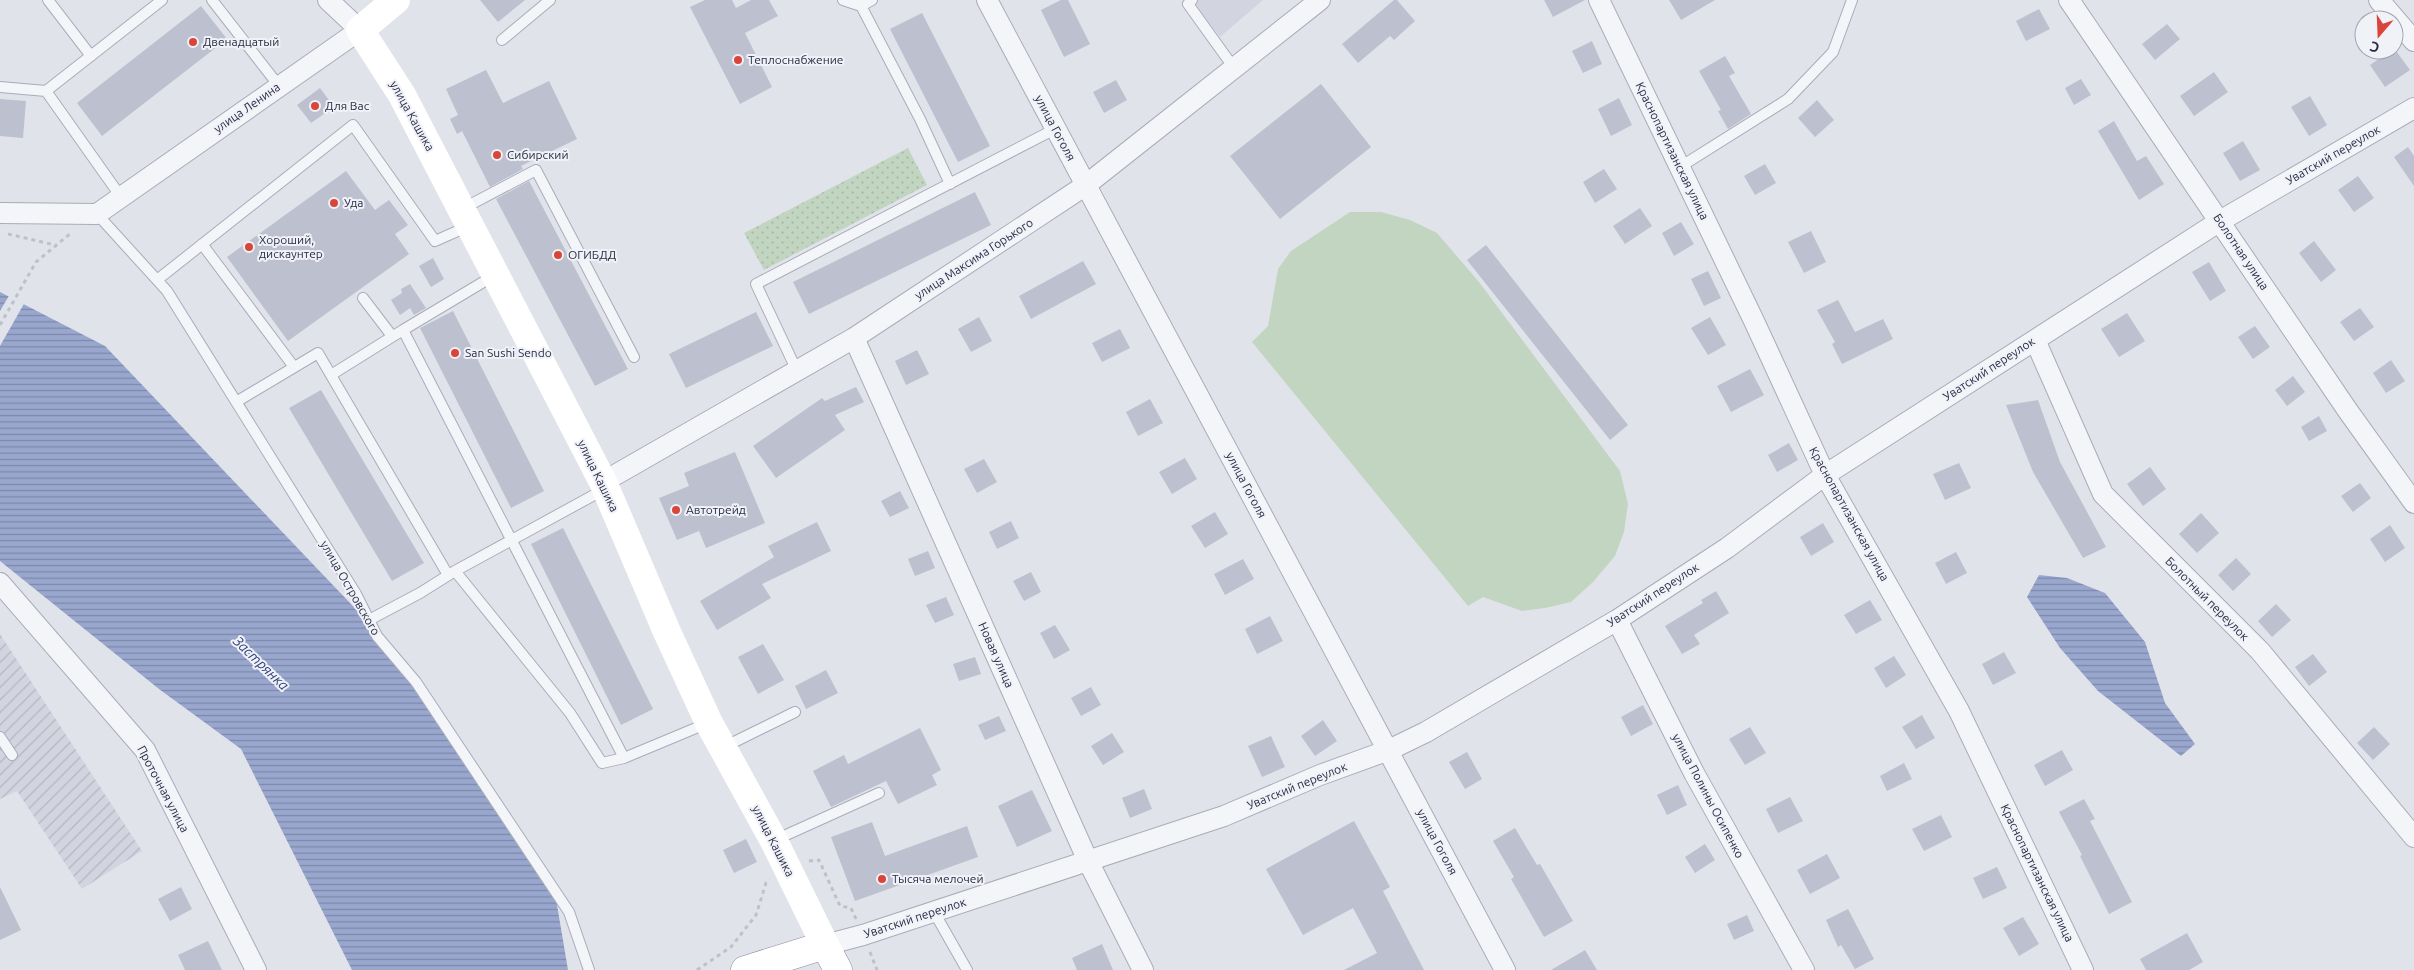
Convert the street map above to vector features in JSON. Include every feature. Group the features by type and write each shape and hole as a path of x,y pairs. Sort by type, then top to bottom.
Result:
{"main road":[{"name":"улица Ленина","path":"360,30 396,0"},
{"name":"улица Кашика","path":"360,30 402,95 605,485 667,632 709,723 774,841 838,970"},
{"path":"745,970 825,945"}],"street":[{"name":"улица Кашика","path":"328,0 360,30"},
{"name":"улица Гоголя","path":"987,0 1505,970"},
{"name":"улица Максима Горького","path":"605,485 854,338 1086,185 1320,0"},
{"name":"Краснопартизанская улица","path":"1599,0 1825,475 1959,711 2083,970"},
{"name":"Болотная улица","path":"2069,0 2348,411 2414,502"},
{"path":"2379,0 2414,41"},
{"name":"улица Ленина","path":"97,214 360,30"},
{"name":"Уватский переулок","path":"825,945 863,935 1224,816 1320,775 1389,750 1426,732 1616,620 1727,548 1825,475 2220,221 2414,108"},
{"path":"0,213 97,214"},
{"name":"Новая улица","path":"854,338 1088,861 1143,970"},
{"name":"Болотный переулок","path":"2034,340 2103,494 2260,651 2414,837"},
{"name":"Проточная улица","path":"0,583 145,750 256,970"},
{"name":"улица Полины Осипенко","path":"1616,620 1694,773 1804,970"}],"lane":[{"path":"48,0 92,56"},
{"path":"0,87 46,91 162,0"},
{"path":"212,0 279,86"},
{"path":"502,40 550,0"},
{"path":"842,0 859,3 872,0"},
{"path":"1192,0 1188,4 1234,68"},
{"path":"1680,167 1788,99 1833,52 1852,0"},
{"path":"859,3 920,119 950,184"},
{"path":"46,91 121,197"},
{"path":"157,280 354,125 435,241 465,218 536,170 634,357"},
{"path":"797,371 756,284 1055,129"},
{"name":"улица Островского","path":"97,214 166,291 356,594 377,636 416,682 569,912 589,970"},
{"path":"202,244 294,367"},
{"path":"331,375 392,336 495,275"},
{"path":"363,298 392,336"},
{"path":"403,330 513,539 624,758"},
{"path":"236,402 318,353 451,573 570,713 602,762 624,758 709,723"},
{"path":"369,620 605,485"},
{"path":"723,748 795,712"},
{"path":"0,736 12,755"},
{"path":"774,841 879,793"},
{"path":"934,912 967,970"}],"path":[{"path":"0,325 36,262 97,214"},
{"path":"0,232 56,246"},
{"path":"697,970 731,947 756,915 766,883 788,870 819,860 840,906 851,908 877,970"}],"shaded area":[{"path":"1192,0 1263,0 1220,37"},
{"path":"0,634 142,851 82,889 17,791 0,799"}],"green space":[{"path":"908,148 927,185 764,270 744,233"},
{"path":"1350,212 1381,212 1410,220 1437,233 1479,282 1620,471 1628,504 1624,532 1615,556 1593,582 1571,602 1522,611 1483,597 1468,606 1252,342 1268,326 1278,269 1291,251"}],"water":[{"name":"Застрянка","path":"0,292 105,346 370,624 555,893 568,970 352,970 241,749 159,689 0,561"},
{"path":"2039,575 2067,578 2105,593 2145,642 2165,703 2195,744 2181,756 2098,691 2060,648 2027,597"}],"pier":[{"path":"10,294 25,302 0,346 0,311"}],"building":[{"path":"480,0 525,0 498,22"},
{"name":"Теплоснабжение","path":"705,0 732,0 736,8 751,0 769,0 778,16 745,33 772,87 740,104 690,7"},
{"path":"1061,0 1068,0 1090,44 1064,57 1041,10"},
{"path":"1394,0 1397,0 1415,21 1394,40 1390,36 1358,63 1342,44"},
{"path":"1544,0 1585,0 1553,17"},
{"path":"1669,0 1715,0 1681,20"},
{"path":"201,6 227,39 102,136 77,103"},
{"path":"2039,9 2050,29 2026,41 2016,21"},
{"path":"922,13 990,146 958,162 890,29"},
{"path":"2167,24 2180,39 2155,60 2142,44"},
{"path":"1592,41 1602,64 1583,73 1572,51"},
{"path":"1725,56 1735,73 1729,76 1751,114 1728,129 1718,111 1721,110 1699,71"},
{"path":"2377,60 2403,60 2410,70 2385,87 2370,65"},
{"path":"486,70 503,103 549,81 577,139 521,166 523,169 490,187 462,131 457,134 450,119 458,115 446,89"},
{"path":"2214,72 2228,92 2194,116 2180,96"},
{"path":"2081,79 2091,95 2074,105 2065,88"},
{"path":"1116,80 1127,100 1104,113 1093,92"},
{"path":"1321,84 1371,147 1280,219 1230,156"},
{"name":"Для Вас","path":"320,88 334,107 311,123 297,105"},
{"path":"2310,96 2327,125 2309,136 2291,107"},
{"path":"1619,98 1632,125 1611,136 1598,109"},
{"path":"0,99 26,101 23,138 0,136"},
{"path":"1817,100 1834,120 1815,137 1798,118"},
{"path":"2114,121 2137,161 2146,156 2164,184 2139,200 2098,131"},
{"path":"2243,141 2260,170 2240,181 2223,153"},
{"path":"2408,147 2414,156 2414,186 2394,157"},
{"path":"1765,164 1776,183 1755,195 1744,176"},
{"path":"1604,169 1617,189 1595,203 1583,182"},
{"path":"346,171 375,210 389,200 408,225 395,234 409,254 288,341 227,257"},
{"path":"2358,176 2374,198 2354,212 2338,190"},
{"path":"529,181 628,369 595,386 496,199"},
{"path":"975,192 991,225 809,314 793,282"},
{"path":"1640,208 1652,226 1625,244 1613,226"},
{"path":"1681,222 1694,244 1674,256 1662,233"},
{"path":"1811,231 1826,262 1804,273 1788,242"},
{"path":"2314,241 2336,270 2321,282 2299,253"},
{"path":"1486,245 1628,425 1610,440 1467,260"},
{"path":"433,258 444,279 431,287 419,266"},
{"path":"1083,261 1096,284 1031,319 1019,296"},
{"path":"2209,262 2226,291 2210,301 2192,272"},
{"path":"1708,271 1721,298 1704,306 1691,279"},
{"path":"410,284 426,308 414,315 410,308 400,315 391,300 402,293 401,289"},
{"path":"1838,300 1855,332 1883,319 1893,339 1842,364 1832,344 1835,342 1817,310"},
{"path":"2360,308 2374,327 2354,341 2340,322"},
{"path":"453,311 544,491 511,508 420,328"},
{"path":"756,312 773,346 686,388 669,354"},
{"path":"2127,313 2145,341 2119,357 2101,329"},
{"path":"979,317 992,341 971,352 958,329"},
{"path":"1710,317 1726,345 1708,355 1691,328"},
{"path":"2255,326 2270,347 2253,359 2238,337"},
{"path":"1120,329 1130,348 1102,362 1092,343"},
{"path":"917,350 929,374 906,385 895,361"},
{"path":"2391,360 2405,381 2386,393 2373,373"},
{"path":"1750,369 1764,395 1731,412 1717,386"},
{"path":"2293,376 2305,392 2287,406 2275,390"},
{"path":"856,387 864,402 835,415 845,430 776,478 753,446 822,398 825,401"},
{"path":"321,390 424,563 392,581 289,408"},
{"path":"1150,399 1163,423 1138,436 1126,412"},
{"path":"2038,400 2060,462 2106,547 2083,558 2033,472 2006,405"},
{"path":"2319,416 2327,431 2309,441 2301,427"},
{"path":"1789,443 1798,460 1777,472 1768,455"},
{"path":"735,452 765,523 706,548 699,531 677,540 659,498 689,486 684,473"},
{"path":"1185,458 1197,479 1172,494 1159,472"},
{"path":"984,459 997,482 977,493 964,469"},
{"path":"1959,463 1971,488 1945,500 1933,474"},
{"path":"2150,467 2166,489 2143,506 2127,484"},
{"path":"2360,483 2371,498 2353,512 2341,496"},
{"path":"900,491 909,508 890,517 881,501"},
{"path":"1215,512 1228,534 1205,548 1191,526"},
{"path":"2201,513 2219,533 2197,553 2179,534"},
{"path":"1011,521 1019,538 997,549 989,532"},
{"path":"817,522 831,551 762,584 771,598 717,630 700,601 774,557 768,546"},
{"path":"1823,523 1834,542 1811,556 1800,537"},
{"path":"2390,525 2405,548 2385,562 2370,539"},
{"path":"563,528 653,709 621,725 531,544"},
{"path":"928,551 935,568 915,576 908,559"},
{"path":"1956,552 1967,573 1946,584 1935,563"},
{"path":"2236,558 2251,574 2233,591 2218,575"},
{"path":"1243,559 1254,579 1225,595 1214,574"},
{"path":"1031,572 1041,592 1024,601 1013,581"},
{"path":"1716,591 1729,613 1694,635 1700,644 1682,654 1665,626 1703,603 1701,600"},
{"path":"946,597 954,615 935,623 926,605"},
{"path":"1870,600 1882,620 1856,634 1844,615"},
{"path":"2276,604 2291,620 2272,637 2258,621"},
{"path":"1270,616 1283,641 1257,654 1245,629"},
{"path":"1055,625 1070,650 1054,659 1040,633"},
{"path":"763,644 784,680 758,694 738,657"},
{"path":"2004,652 2016,673 1993,685 1982,664"},
{"path":"2313,654 2327,672 2309,686 2295,667"},
{"path":"1894,656 1906,675 1886,688 1874,668"},
{"path":"975,657 981,674 959,681 953,664"},
{"path":"826,670 838,693 806,709 795,686"},
{"path":"1091,687 1101,705 1081,716 1071,698"},
{"path":"1643,705 1653,724 1631,736 1621,717"},
{"path":"1922,715 1935,738 1916,749 1902,727"},
{"path":"999,716 1006,731 985,740 978,725"},
{"path":"1323,720 1337,741 1315,756 1301,736"},
{"path":"1750,727 1766,753 1745,765 1729,739"},
{"path":"2374,727 2390,744 2373,760 2357,743"},
{"path":"920,728 941,770 932,775 937,785 898,804 886,781 831,807 813,771 844,755 848,764"},
{"path":"1112,733 1124,752 1103,765 1091,746"},
{"path":"1271,736 1285,767 1262,777 1248,746"},
{"path":"2062,750 2073,770 2045,786 2034,765"},
{"path":"1467,752 1482,779 1465,789 1449,762"},
{"path":"1904,763 1912,779 1887,791 1880,776"},
{"path":"1678,785 1687,805 1667,815 1657,795"},
{"path":"1144,789 1152,809 1130,818 1122,798"},
{"path":"1032,790 1052,831 1017,847 998,806"},
{"path":"1790,797 1803,821 1778,833 1766,809"},
{"path":"2084,799 2095,819 2090,821 2132,902 2109,914 2080,856 2082,855 2059,812"},
{"path":"1941,815 1952,837 1924,851 1912,829"},
{"path":"1354,821 1390,887 1383,891 1424,970 1344,970 1377,953 1353,908 1303,935 1266,869"},
{"name":"Тысяча мелочей","path":"872,822 885,856 967,826 978,857 855,901 831,837"},
{"path":"1515,828 1537,865 1540,864 1573,921 1544,937 1511,879 1514,877 1493,841"},
{"path":"746,839 757,862 734,873 723,850"},
{"path":"1705,844 1715,860 1695,873 1685,857"},
{"path":"1827,854 1840,878 1810,894 1797,870"},
{"path":"1997,867 2007,888 1983,899 1973,878"},
{"path":"0,887 21,930 0,940"},
{"path":"181,887 192,909 170,921 158,899"},
{"path":"1848,909 1874,959 1855,969 1841,945 1838,947 1826,920"},
{"path":"1747,915 1754,931 1734,940 1727,924"},
{"path":"2023,917 2039,944 2019,956 2003,928"},
{"path":"2187,933 2203,962 2189,970 2146,970 2140,959"},
{"path":"208,941 222,970 185,970 178,955"},
{"path":"1102,944 1113,970 1077,970 1072,958"},
{"path":"1585,950 1597,970 1551,970"}],"place":[{"name":"Двенадцатый","path":"193,42"},
{"name":"Теплоснабжение","path":"738,60"},
{"name":"Для Вас","path":"315,106"},
{"name":"Сибирский","path":"497,155"},
{"name":"Уда","path":"334,203"},
{"name":"Хороший, дискаунтер","path":"249,247"},
{"name":"ОГИБДД","path":"558,255"},
{"name":"San Sushi Sendo","path":"455,353"},
{"name":"Автотрейд","path":"676,510"},
{"name":"Тысяча мелочей","path":"882,879"}]}
